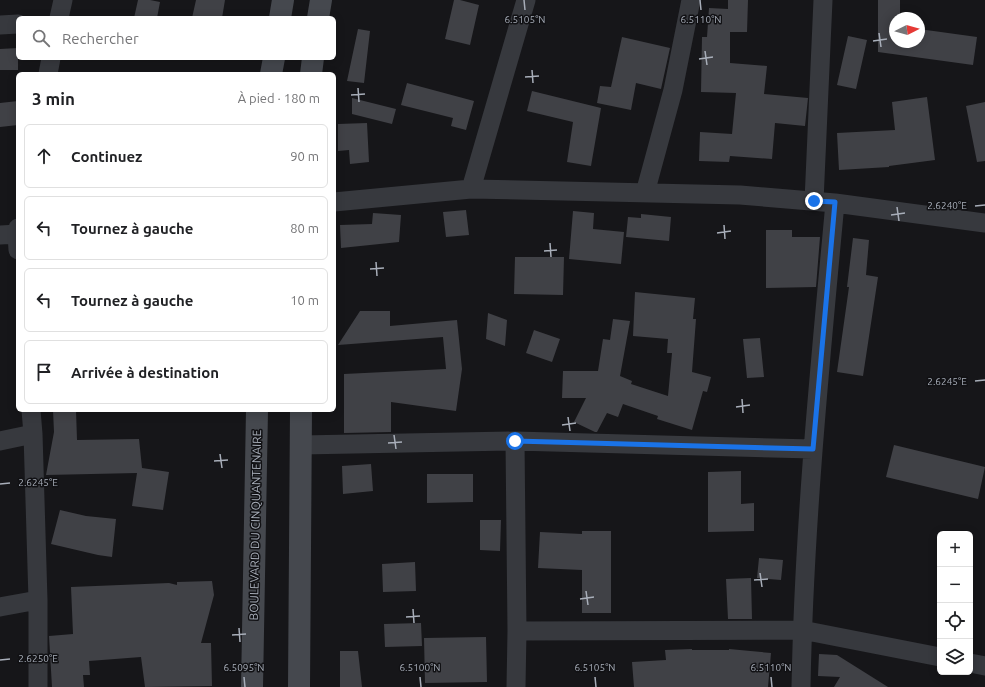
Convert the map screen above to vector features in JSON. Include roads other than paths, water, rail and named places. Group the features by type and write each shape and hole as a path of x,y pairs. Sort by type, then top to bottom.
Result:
{"main road":[{"path":"280,16 283,0"},
{"path":"318,16 321,0"},
{"path":"271,72 274,60"},
{"path":"311,72 313,60"},
{"name":"BOULEVARD DU CINQUANTENAIRE","path":"252,687 257,412"},
{"path":"299,687 301,412"}],"street":[{"path":"59,16 63,0"},
{"path":"471,189 526,0"},
{"path":"645,193 672,90 692,0"},
{"path":"814,201 824,0"},
{"path":"0,25 16,24"},
{"path":"48,72 52,60"},
{"path":"336,202 471,189 740,195 835,202 985,223"},
{"path":"801,687 802,630 813,449 835,202"},
{"path":"31,412 38,600 38,687"},
{"path":"0,441 33,434"},
{"path":"301,445 515,441 813,449"},
{"path":"515,441 517,631 516,687"},
{"path":"0,607 38,600"},
{"path":"517,631 802,630 937,656"},
{"path":"973,664 985,666"}]}
